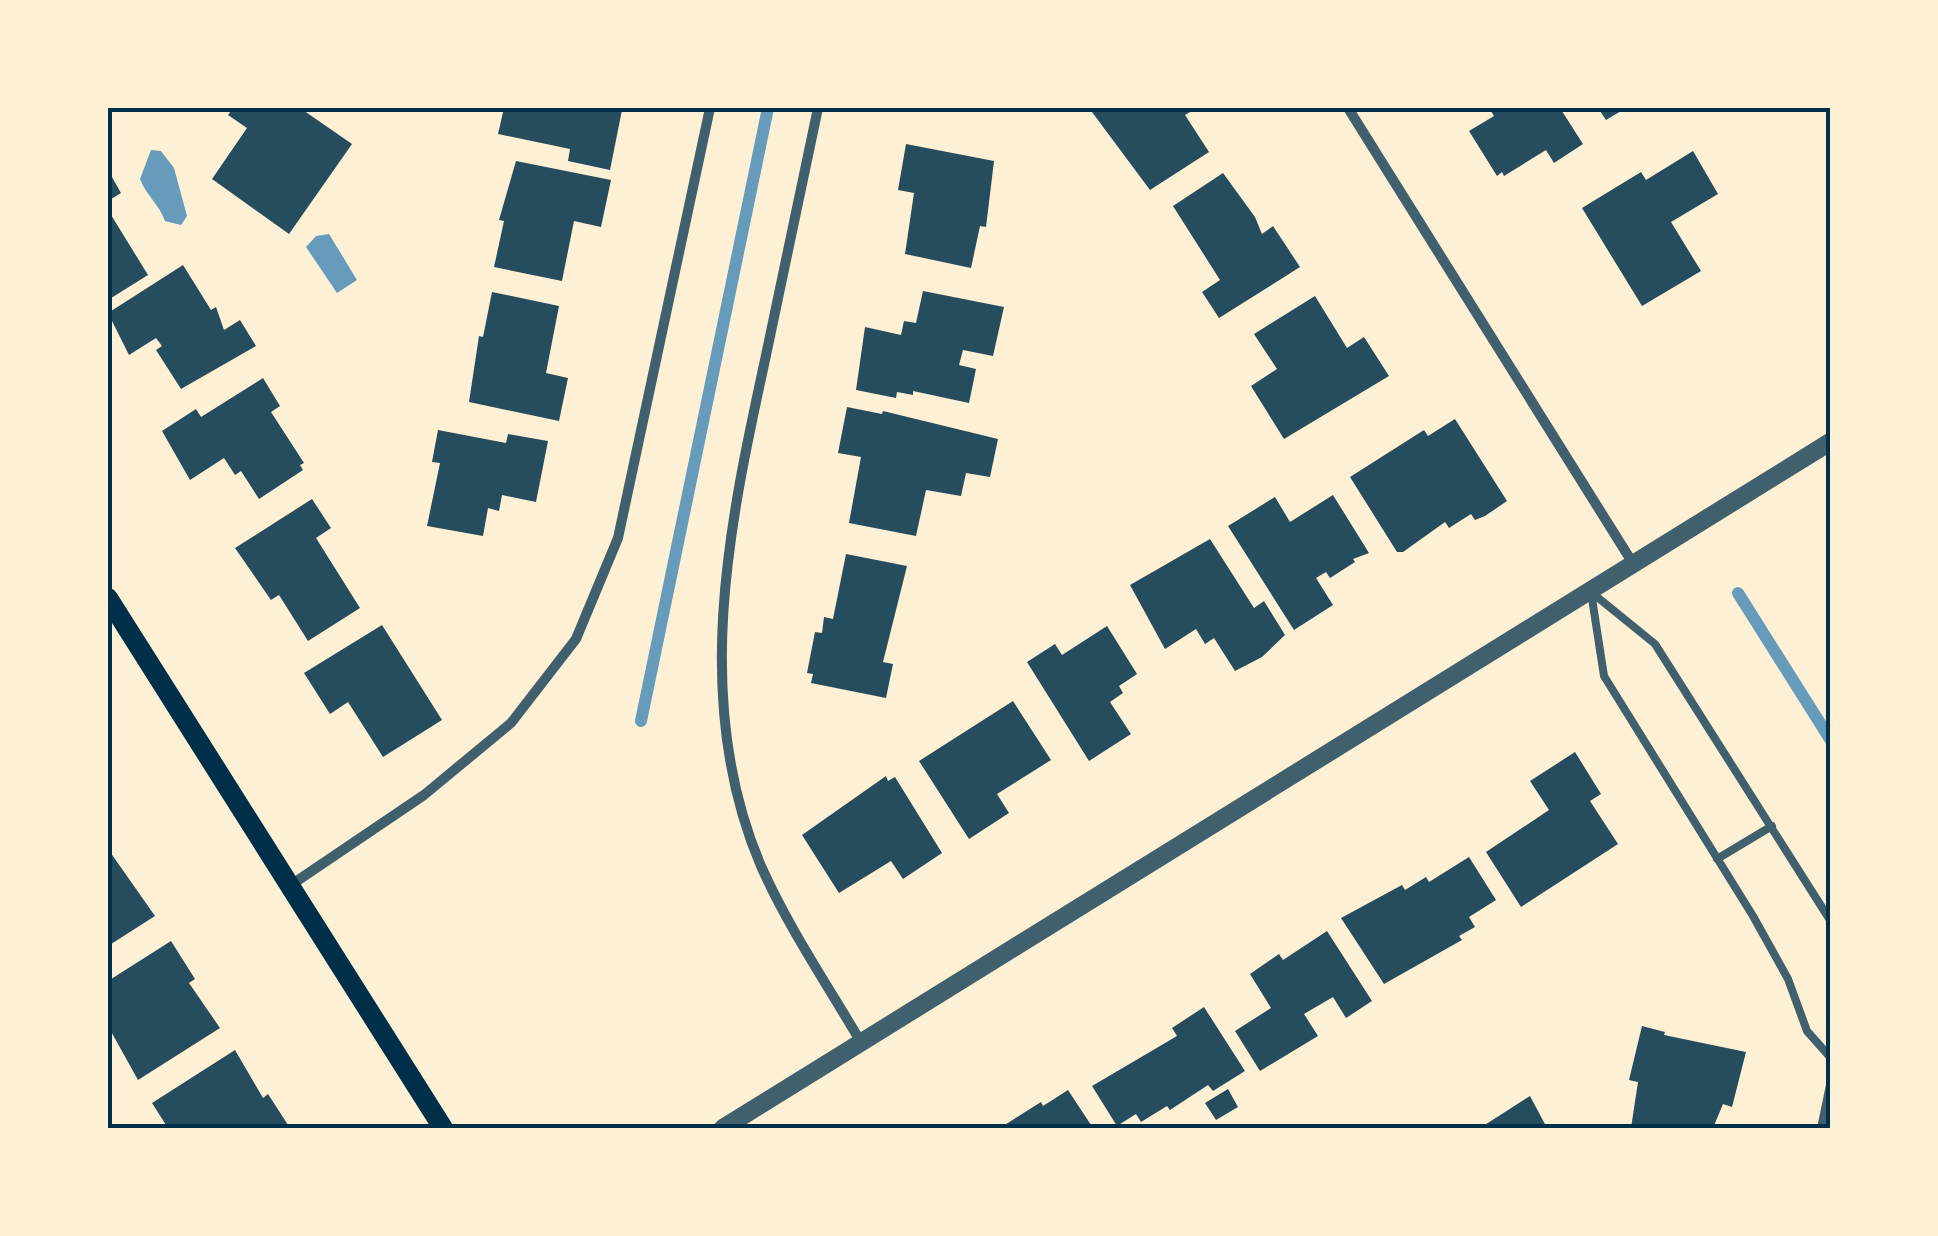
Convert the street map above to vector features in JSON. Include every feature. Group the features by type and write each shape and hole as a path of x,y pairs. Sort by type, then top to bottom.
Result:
{"main road":[{"path":"108,598 444,1128"}],"street":[{"path":"288,887 424,796 510,723 576,639 618,538 710,108"},
{"path":"818,108 734,504 722,612 722,708 737,789 761,866 862,1045"},
{"path":"1348,108 1634,565"},
{"path":"723,1128 1830,442"}],"lane":[{"path":"1591,592 1654,644 1830,920"},
{"path":"1591,592 1604,676 1788,979 1807,1031 1830,1057"},
{"path":"1717,859 1772,826"},
{"path":"1821,1128 1830,1085"}],"water":[{"path":"151,150 161,151 174,168 187,216 181,225 165,221 140,179"},
{"path":"329,234 357,280 337,293 306,247 316,236"}],"building":[{"path":"233,108 300,108 352,144 289,234 212,179 247,128 228,115"},
{"path":"504,108 622,110 610,170 568,161 570,149 498,134"},
{"path":"1089,108 1197,108 1185,115 1209,152 1150,190"},
{"path":"1489,108 1560,108 1583,144 1554,163 1546,150 1504,176 1502,172 1497,176 1469,131 1494,116"},
{"path":"1598,108 1626,108 1606,120"},
{"path":"906,144 994,161 986,227 980,226 971,268 905,254 914,193 898,190"},
{"path":"1693,151 1718,194 1671,222 1701,271 1642,306 1582,208 1641,172 1646,180"},
{"path":"516,161 611,180 601,227 574,221 562,281 494,267 504,221 499,220"},
{"path":"108,170 121,193 108,201"},
{"path":"1223,173 1255,217 1262,234 1273,226 1300,267 1219,318 1202,292 1220,280 1173,206"},
{"path":"108,210 148,275 108,300"},
{"path":"183,265 211,310 216,307 224,330 240,320 256,346 181,389 156,350 162,346 156,338 129,355 108,313"},
{"path":"923,291 1004,307 993,356 963,350 959,365 976,369 969,403 913,391 913,395 897,392 896,398 856,390 865,327 901,335 904,321 916,323"},
{"path":"492,292 559,306 546,373 568,378 559,421 469,402 479,336 483,337"},
{"path":"1315,296 1347,348 1364,337 1389,376 1284,439 1251,386 1277,369 1254,334"},
{"path":"263,378 280,406 271,412 304,463 300,465 303,470 259,499 241,471 235,475 224,458 190,480 162,431 196,409 201,417"},
{"path":"847,407 882,414 883,411 998,439 990,477 966,473 961,496 926,490 916,536 849,523 861,457 838,453"},
{"path":"1455,419 1507,501 1475,520 1471,514 1449,528 1445,522 1403,552 1397,552 1350,477 1424,430 1428,436"},
{"path":"438,430 506,443 508,434 548,441 536,502 502,495 499,511 488,508 483,536 427,526 440,463 432,462"},
{"path":"1333,495 1369,553 1353,559 1355,562 1330,578 1326,572 1316,578 1333,605 1294,630 1228,526 1275,497 1290,522"},
{"path":"312,499 331,528 316,538 360,608 308,641 279,595 271,600 235,548"},
{"path":"1210,539 1254,608 1264,601 1285,635 1262,657 1235,671 1214,638 1205,644 1196,629 1165,649 1130,585"},
{"path":"846,554 907,566 883,662 893,664 886,698 811,683 813,674 807,673 815,632 822,633 824,617 833,619"},
{"path":"382,625 442,720 383,757 348,702 330,714 304,673"},
{"path":"1107,626 1137,674 1119,686 1123,693 1110,702 1131,734 1089,761 1027,662 1055,644 1062,655"},
{"path":"1013,701 1051,760 997,794 1009,813 969,839 919,761"},
{"path":"1575,752 1601,794 1590,801 1618,844 1521,907 1486,852 1549,810 1530,781"},
{"path":"886,776 888,781 895,777 942,853 903,879 891,861 839,893 802,835"},
{"path":"108,849 155,916 108,946"},
{"path":"1469,857 1496,900 1469,917 1475,927 1459,936 1462,940 1384,984 1341,918 1402,885 1405,890 1426,877 1429,882"},
{"path":"1327,931 1372,1001 1346,1018 1333,997 1304,1014 1318,1036 1260,1071 1235,1031 1271,1008 1250,974 1279,954 1283,960"},
{"path":"171,941 195,979 189,983 220,1028 138,1080 108,1026 108,981"},
{"path":"1204,1007 1245,1071 1213,1091 1208,1085 1170,1110 1167,1106 1141,1122 1136,1114 1117,1126 1092,1086 1177,1036 1172,1028"},
{"path":"1642,1026 1665,1032 1664,1035 1746,1052 1732,1107 1723,1104 1713,1128 1631,1128 1638,1082 1629,1080"},
{"path":"235,1050 263,1098 268,1094 290,1128 166,1125 152,1103"},
{"path":"1228,1089 1238,1107 1216,1120 1205,1103"},
{"path":"1068,1090 1093,1128 1000,1128 1041,1102 1043,1106"},
{"path":"1530,1096 1547,1128 1480,1128"}],"waterway":[{"path":"641,721 768,108"},
{"path":"1738,593 1830,739"}]}
